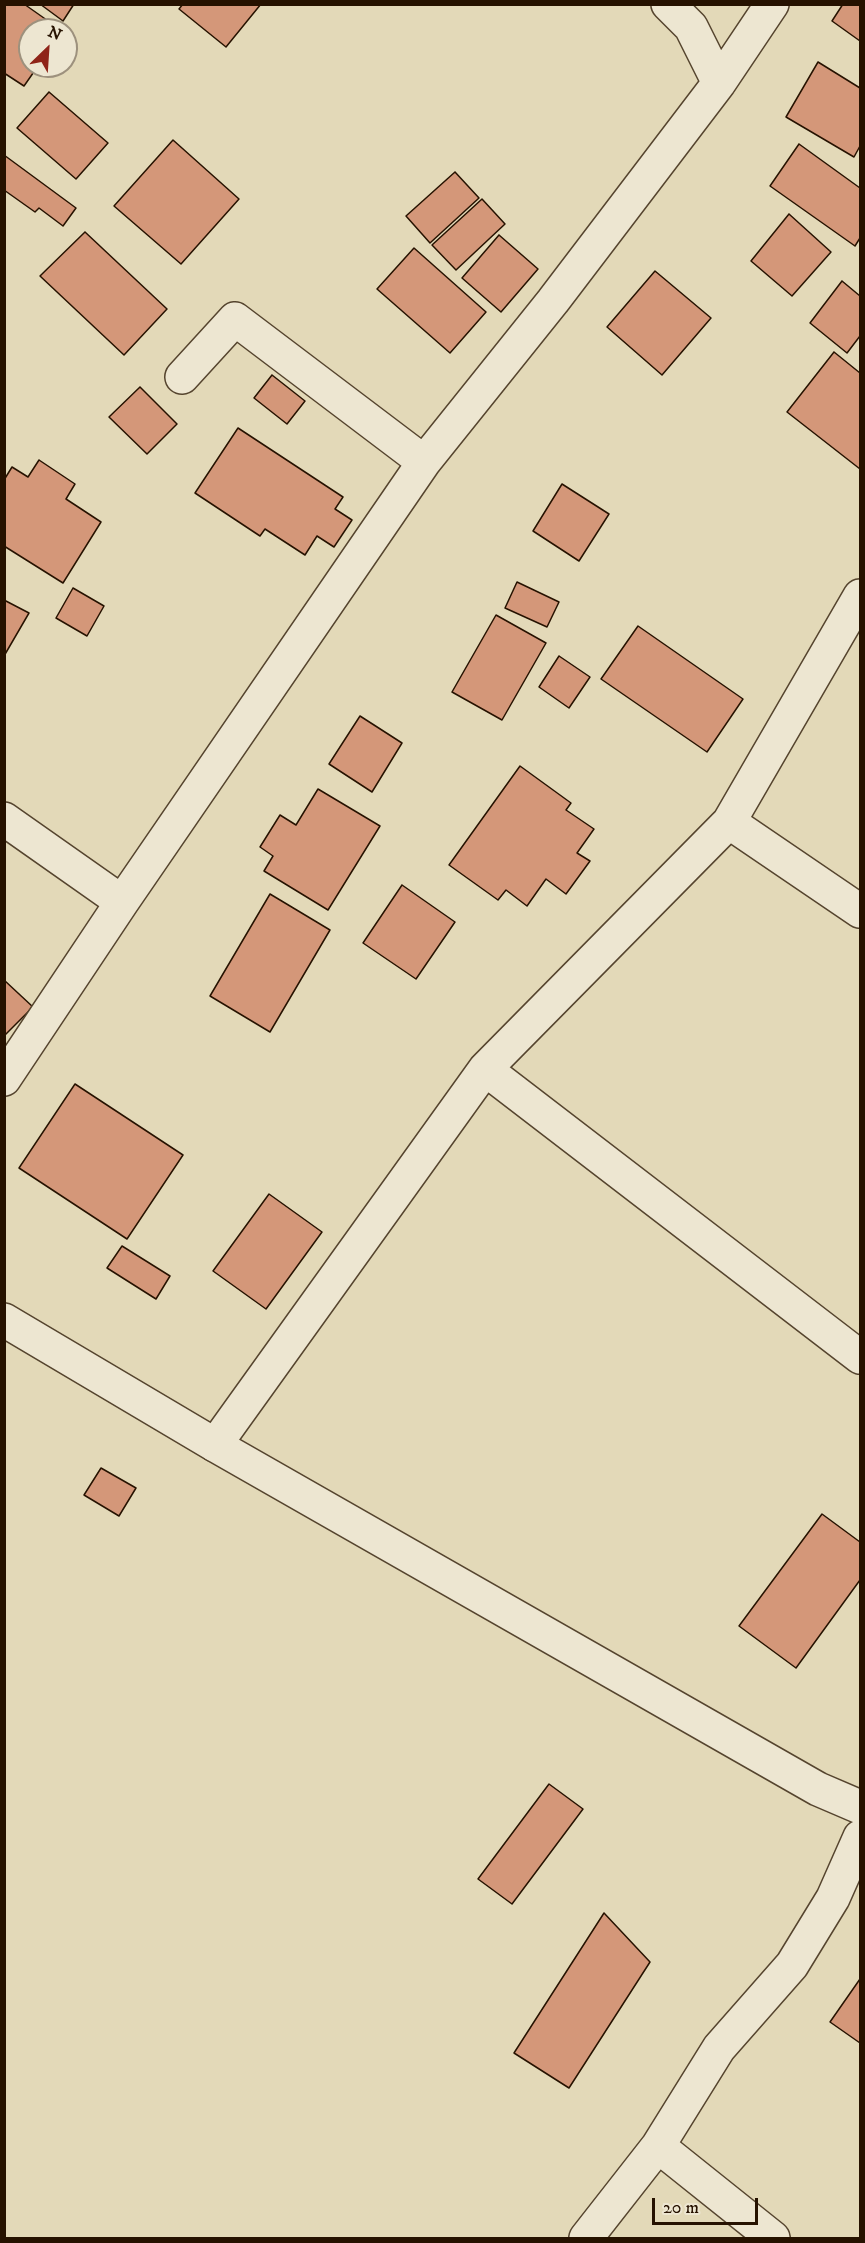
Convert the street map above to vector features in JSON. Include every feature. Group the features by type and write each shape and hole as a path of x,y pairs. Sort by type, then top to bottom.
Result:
{"street":[{"path":"668,4 691,27 719,83"},
{"path":"4,1079 122,902 424,462 553,301 719,83 772,4"},
{"path":"183,377 235,319 424,462"},
{"path":"215,1445 485,1069 729,822 861,596"},
{"path":"4,819 122,902"},
{"path":"729,822 861,911"},
{"path":"485,1069 861,1358"},
{"path":"4,1320 215,1445 808,1783 861,1807"},
{"path":"586,2238 658,2146 719,2048 792,1965 832,1898 861,1837"},
{"path":"658,2146 773,2238"}],"building":[{"path":"4,4 24,4 44,18 18,18 18,78 30,78 24,86 4,73"},
{"path":"40,4 74,4 65,18 59,18"},
{"path":"183,4 261,4 226,47 179,9"},
{"path":"843,4 860,4 860,41 832,21"},
{"path":"818,62 860,88 860,146 854,157 786,117"},
{"path":"49,92 108,143 76,179 17,128"},
{"path":"173,140 239,199 181,264 114,206"},
{"path":"799,144 860,188 860,238 855,246 770,186"},
{"path":"4,155 76,208 63,226 39,208 35,212 4,190"},
{"path":"455,172 479,198 430,243 406,216"},
{"path":"482,199 505,224 456,270 432,245"},
{"path":"789,214 831,252 792,296 751,261"},
{"path":"85,232 167,309 124,355 40,276"},
{"path":"499,235 538,269 501,312 462,278"},
{"path":"414,248 486,312 450,353 377,289"},
{"path":"655,271 711,318 662,375 607,327"},
{"path":"842,281 860,296 860,336 847,353 810,323"},
{"path":"834,352 860,373 860,469 787,412"},
{"path":"272,375 305,401 287,424 254,398"},
{"path":"140,387 177,424 147,454 109,417"},
{"path":"238,428 343,497 335,509 352,520 334,547 317,536 305,555 265,529 260,536 195,493"},
{"path":"39,460 75,484 66,499 101,522 63,583 4,546 4,480 12,467 28,477"},
{"path":"562,484 609,514 579,561 533,531"},
{"path":"517,582 559,602 547,627 505,608"},
{"path":"73,588 104,606 87,636 56,618"},
{"path":"4,600 29,613 4,656"},
{"path":"496,615 546,643 502,720 452,692"},
{"path":"638,626 743,699 707,752 601,679"},
{"path":"559,656 590,677 569,708 539,687"},
{"path":"360,716 402,743 372,792 329,764"},
{"path":"520,766 571,803 566,810 594,829 577,853 590,861 566,894 546,879 527,906 506,890 498,900 449,865"},
{"path":"318,789 380,826 328,910 264,871 273,856 260,847 280,815 296,825"},
{"path":"402,885 455,922 416,979 363,943"},
{"path":"270,894 330,930 270,1032 210,996"},
{"path":"4,980 33,1007 4,1036"},
{"path":"75,1084 183,1155 127,1239 19,1168"},
{"path":"269,1194 322,1232 266,1309 213,1271"},
{"path":"122,1246 170,1276 156,1299 107,1268"},
{"path":"101,1468 136,1488 119,1516 84,1495"},
{"path":"822,1514 860,1542 860,1580 796,1668 739,1626"},
{"path":"549,1784 583,1809 512,1904 478,1879"},
{"path":"604,1913 650,1962 569,2088 514,2053"},
{"path":"860,1979 860,2043 830,2022"}]}
